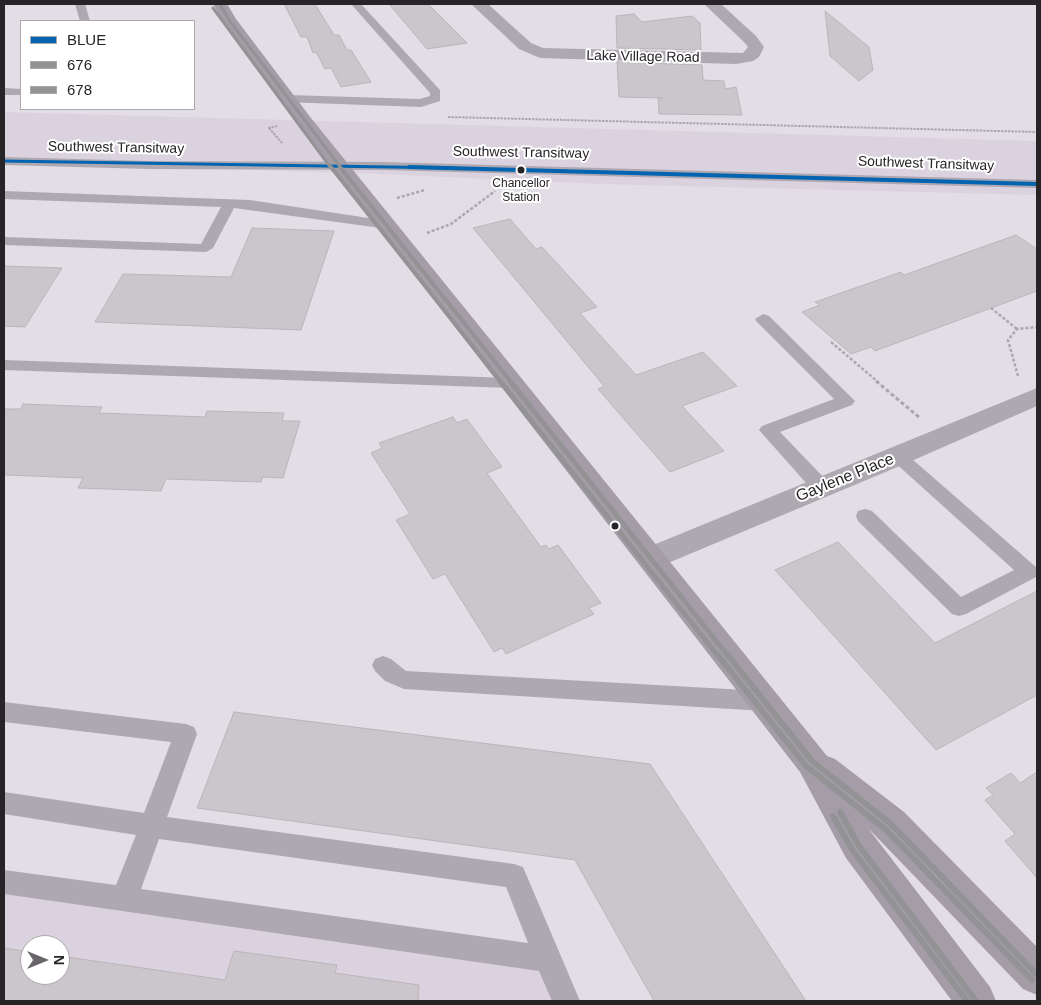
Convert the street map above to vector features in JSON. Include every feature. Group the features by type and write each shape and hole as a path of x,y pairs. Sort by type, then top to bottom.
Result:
{"street":[{"path":"220,4 229,20 288,99 510,383 812,761 859,846 976,1001"},
{"name":"Lake Village Road","path":"479,4 525,46 540,53 736,59 747,58 753,54 756,47 750,39 712,4"},
{"name":"Gaylene Place","path":"651,558 822,488 1031,398"},
{"path":"812,761 891,824 1037,975"}],"lane":[{"path":"80,4 85,20"},
{"path":"288,99 421,103 436,98 436,92 356,4"},
{"path":"4,92 20,92"},
{"name":"Southwest Transitway","path":"4,161 150,165 340,165 1037,184"},
{"path":"6,198 250,204 388,225"},
{"path":"4,241 206,248 229,204"},
{"path":"762,319 846,401 768,430 822,488"},
{"path":"4,365 510,383"},
{"path":"865,516 959,608 1029,572 898,456"},
{"path":"383,665 392,674 404,680 764,701"},
{"path":"4,712 186,734 124,899"},
{"path":"4,802 151,826 514,876 566,1001"},
{"path":"4,882 547,959"}],"path":[{"path":"442,117 1037,132"},
{"path":"424,234 451,224 502,187"},
{"path":"991,308 1017,329 1037,327"},
{"path":"1017,329 1008,340 1031,398"},
{"path":"832,342 942,437"}],"shaded area":[{"path":"4,112 1037,141 1037,195 600,184 380,174 4,162"},
{"path":"4,882 547,959 566,1001 4,1001"}],"building":[{"path":"284,4 315,4 334,35 339,35 347,50 351,50 371,82 341,87 331,68 325,69 316,52 313,53 307,37 301,37"},
{"path":"389,4 428,4 467,43 427,49"},
{"path":"825,11 869,47 873,70 859,81 830,56"},
{"path":"634,14 642,22 692,16 700,23 701,50 617,48 616,16"},
{"path":"617,62 702,65 703,80 724,81 725,89 736,87 742,115 659,114 658,98 663,98 619,97"},
{"path":"510,219 536,249 542,247 597,307 580,313 636,375 703,352 737,386 682,406 724,451 670,472 598,389 604,386 473,228"},
{"path":"252,228 334,231 301,330 95,322 123,274 231,277"},
{"path":"1016,235 1037,249 1037,291 875,351 871,347 851,354 802,312 820,305 815,302 901,272 904,275"},
{"path":"4,266 62,268 25,327 4,326"},
{"path":"23,404 102,407 99,413 205,417 207,411 284,413 282,421 300,421 283,478 263,477 261,482 166,479 161,491 78,488 83,478 4,475 4,409 21,409"},
{"path":"453,417 457,423 467,419 502,467 487,473 541,547 546,545 549,549 558,545 601,603 589,608 594,614 506,654 502,648 494,652 445,574 433,579 396,520 410,514 371,453 382,448 379,443"},
{"path":"838,542 935,643 1037,591 1037,695 936,750 775,570"},
{"path":"234,712 650,764 806,1001 654,1001 575,860 197,808"},
{"path":"1037,772 1037,878 1005,841 1015,834 985,800 993,795 986,788 1011,773 1020,783"},
{"path":"4,948 20,950 20,985 70,985 70,957 225,980 234,951 337,965 335,973 419,985 418,1001 4,1001"}],"transit line":[{"name":"676","path":"220,4 229,20 305,122 812,761 891,824 1037,975"},
{"name":"678","path":"213,8 299,127 806,766 886,830 1032,980"},
{"name":"BLUE","path":"4,161 150,165 383,166 1037,184"},
{"name":"676","path":"840,812 859,846 976,1001"},
{"name":"678","path":"833,816 853,851 967,1001"}],"place":[{"name":"Chancellor Station","path":"521,170"}]}
